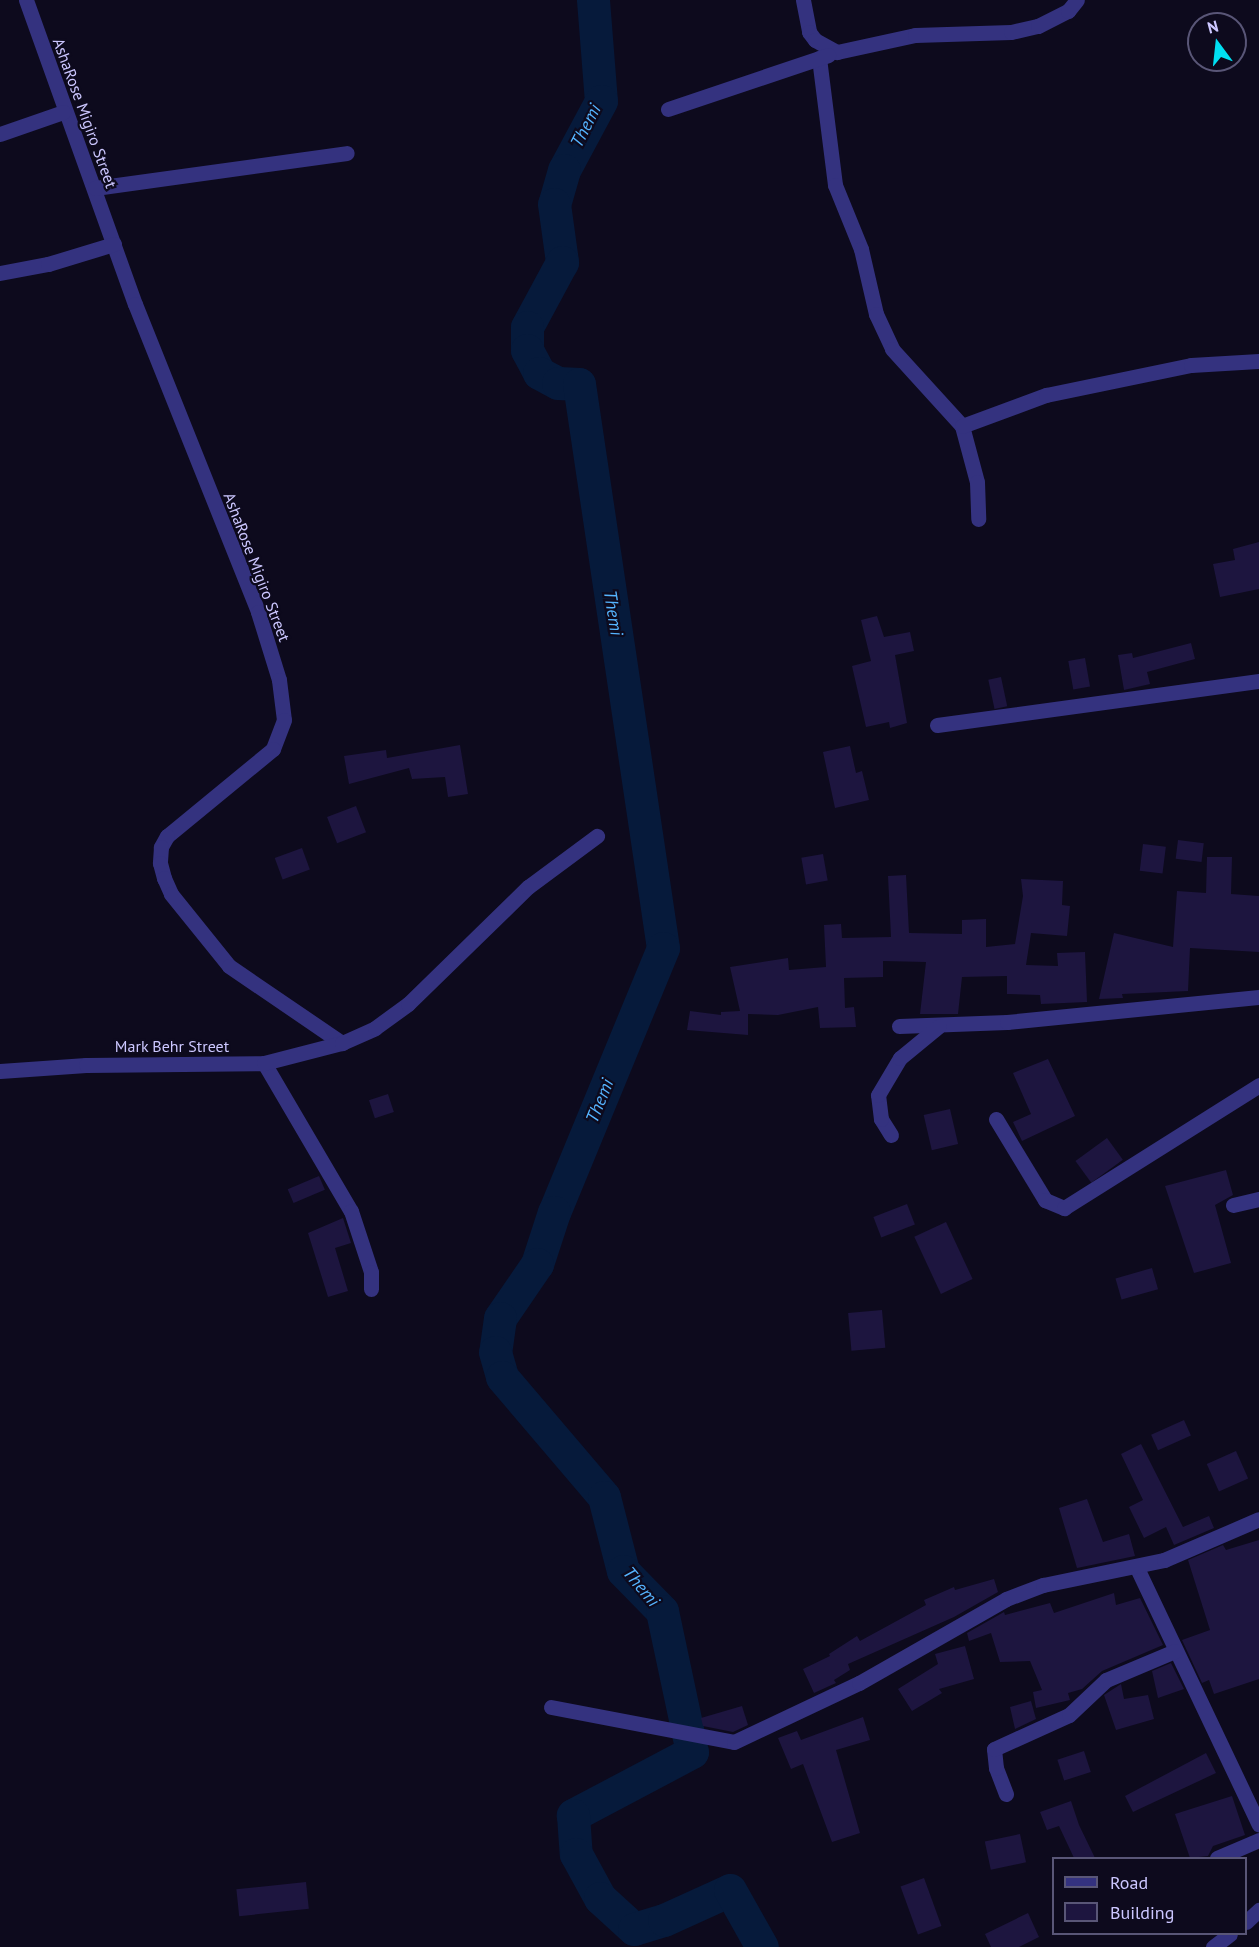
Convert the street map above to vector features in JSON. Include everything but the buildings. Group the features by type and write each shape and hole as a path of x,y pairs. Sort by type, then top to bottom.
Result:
{"street":[{"name":"AshaRose Migiro Street","path":"26,0 63,112 258,612 279,680 284,720 273,749 167,836 161,847 162,870 171,894 229,966 342,1043"},
{"path":"802,0 809,32 815,40 837,52"},
{"path":"668,109 837,52 915,35 1011,32 1038,26 1068,11 1077,0"},
{"path":"819,58 835,185 861,249 876,314 892,349 962,426 977,482 978,519"},
{"path":"0,134 63,112"},
{"path":"94,189 347,153"},
{"path":"0,273 48,264 114,244"},
{"path":"962,426 1046,395 1191,365 1259,361"},
{"path":"937,725 1259,681"},
{"name":"Mark Behr Street","path":"0,1071 86,1065 264,1063 342,1043 375,1028 408,1004 528,887 597,836"},
{"path":"899,1026 939,1026 1054,1018 1259,997"},
{"path":"891,1135 881,1119 878,1095 900,1058 939,1026"},
{"path":"264,1063 351,1211 371,1272 371,1289"},
{"path":"996,1119 1045,1200 1064,1208 1259,1085"},
{"path":"1233,1205 1259,1199"},
{"path":"551,1707 734,1742 859,1683 1006,1599 1052,1582 1137,1568 1259,1519"},
{"path":"1137,1568 1259,1825"},
{"path":"1006,1794 996,1768 994,1749 1069,1715 1106,1680 1176,1651"},
{"path":"1219,1857 1259,1840"},
{"path":"1247,1920 1259,1910"},
{"path":"1213,1947 1229,1935"}],"waterway":[{"name":"Themi","path":"593,0 601,101 564,170 554,204 562,262 527,327 527,350 539,373 558,383 579,384 663,948 554,1212 537,1264 500,1318 495,1352 502,1377 604,1497 623,1571 662,1611 692,1752 573,1815 576,1854 600,1898 634,1929 664,1920 730,1890 762,1947"}]}
